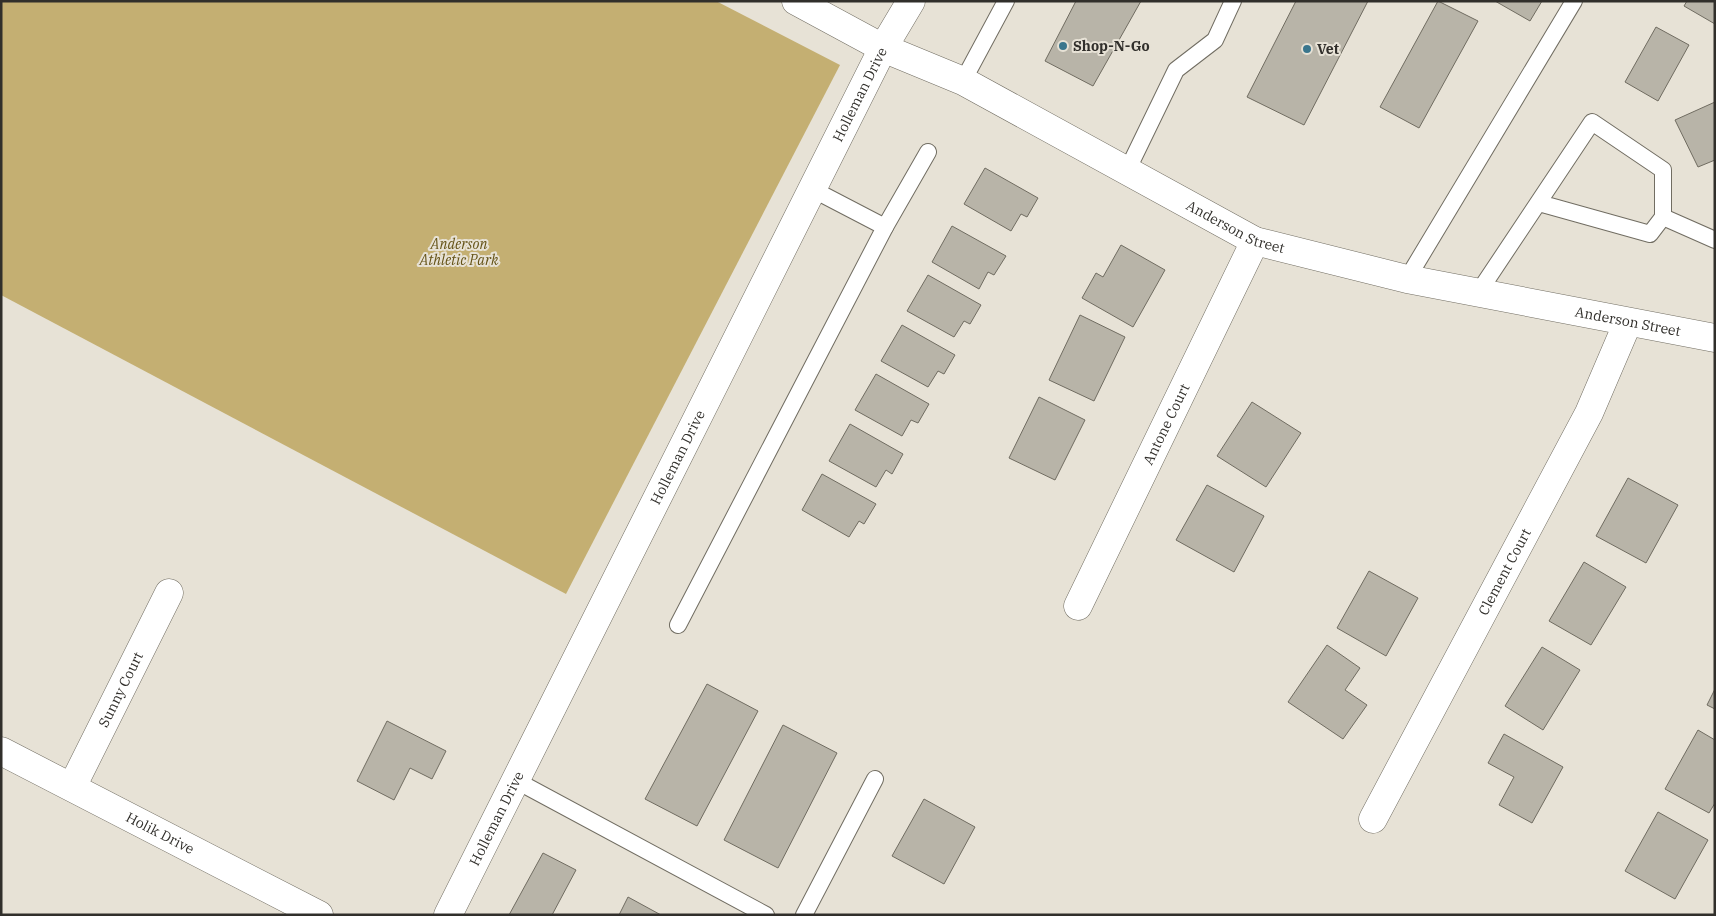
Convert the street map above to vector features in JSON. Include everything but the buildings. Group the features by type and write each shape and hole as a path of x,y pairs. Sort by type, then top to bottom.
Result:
{"street":[{"name":"Anderson Street","path":"796,1 884,48 963,81 1255,241 1407,280 1715,338"},
{"name":"Holleman Drive","path":"448,915 812,189 884,48 911,1"},
{"name":"Antone Court","path":"1078,606 1255,241"},
{"name":"Clement Court","path":"1373,819 1589,413 1628,322"},
{"name":"Sunny Court","path":"72,788 169,593"},
{"name":"Holik Drive","path":"1,751 319,915"}],"lane":[{"path":"963,81 1006,1"},
{"path":"1128,171 1176,70 1214,40 1233,1"},
{"path":"1407,280 1574,1"},
{"path":"1478,293 1592,122 1663,170 1663,217 1650,234 1539,203"},
{"path":"678,625 885,227 928,152"},
{"path":"812,189 885,227"},
{"path":"1663,217 1715,240"},
{"path":"804,915 875,779"},
{"path":"515,780 766,915"}],"green space":[{"name":"Anderson Athletic Park","path":"1,1 716,1 840,65 566,594 1,295"}],"place":[{"name":"Shop-N-Go","path":"1063,46"},
{"name":"Vet","path":"1307,49"}]}
